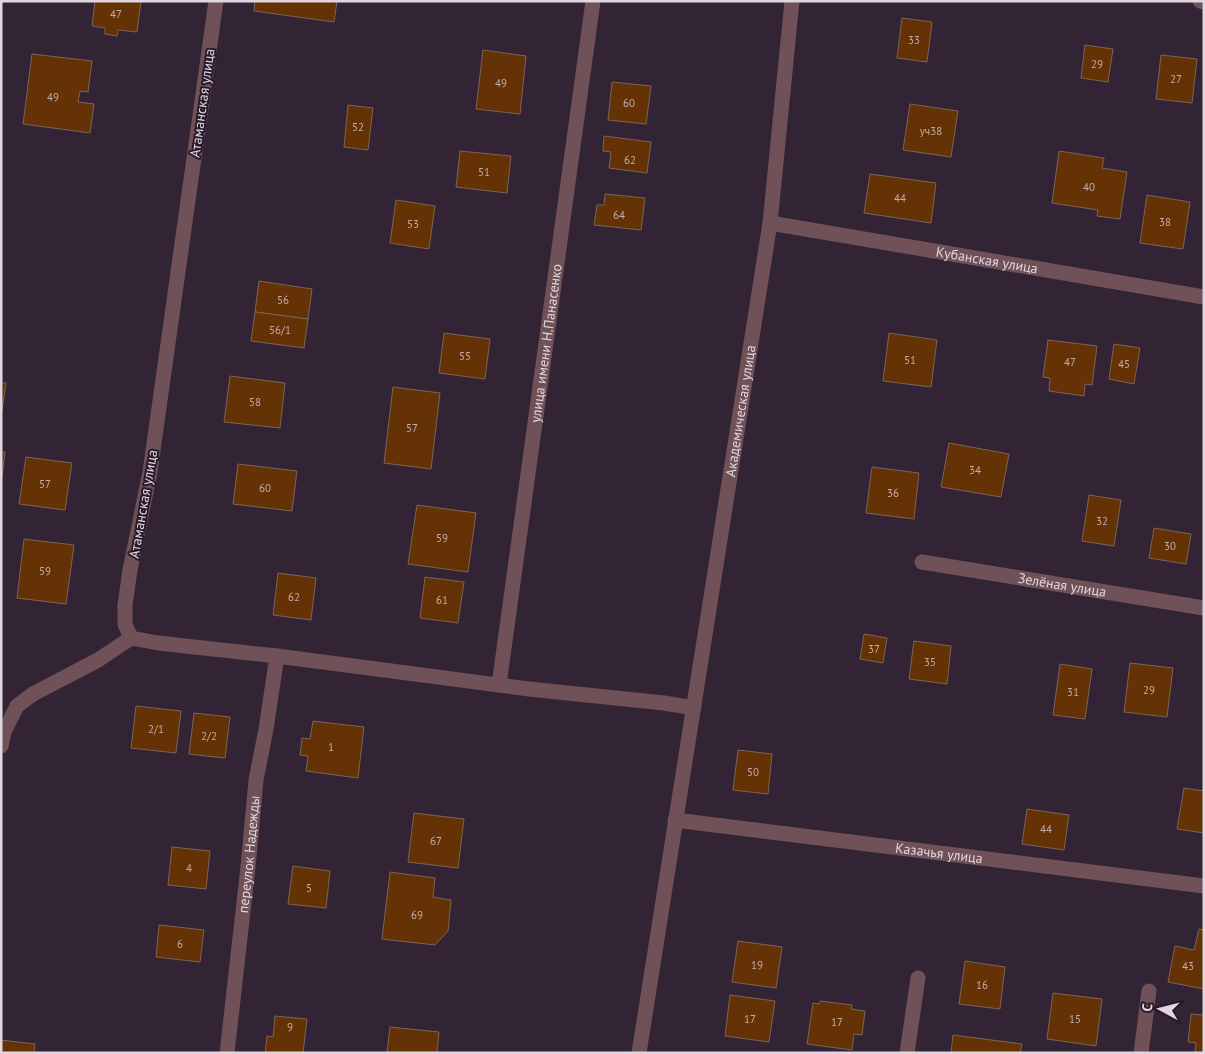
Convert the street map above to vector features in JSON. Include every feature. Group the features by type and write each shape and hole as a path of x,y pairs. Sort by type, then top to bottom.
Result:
{"street":[{"name":"Атаманская улица","path":"131,638 125,624 125,605 130,570 150,472 216,1"},
{"name":"улица имени Н.Панасенко","path":"500,685 593,1"},
{"name":"Академическая улица","path":"639,1053 770,223 792,1"},
{"path":"1200,1 1204,2"},
{"name":"Кубанская улица","path":"770,223 1204,297"},
{"name":"Зелёная улица","path":"922,562 1204,608"},
{"path":"1,746 4,732 17,706 33,694 98,660 131,638 158,643 694,708"},
{"name":"переулок Надежды","path":"226,1053 248,867 256,780 277,656"},
{"name":"Казачья улица","path":"675,820 1204,886"},
{"path":"907,1053 918,978"},
{"path":"1141,1053 1149,990"}],"building":[{"path":"95,1 141,1 137,32 118,30 117,36 105,34 105,28 92,26"},
{"path":"255,1 337,1 334,22 254,11"},
{"path":"902,18 932,22 927,62 897,58"},
{"path":"1085,45 1113,49 1108,82 1081,78"},
{"path":"483,50 526,56 520,114 476,109"},
{"path":"32,54 92,61 88,92 80,91 78,102 94,104 90,133 23,124"},
{"path":"1161,55 1197,59 1192,103 1156,99"},
{"path":"612,82 651,86 646,124 608,120"},
{"path":"910,104 958,111 951,157 903,150"},
{"path":"348,105 373,108 368,150 344,147"},
{"path":"604,136 651,142 647,173 609,168 611,152 603,151"},
{"path":"460,151 511,156 507,193 456,187"},
{"path":"1059,151 1104,158 1102,168 1127,172 1120,219 1097,216 1098,210 1052,203"},
{"path":"870,174 936,183 931,223 864,213"},
{"path":"605,194 645,198 641,230 594,225 597,205 604,205"},
{"path":"1147,195 1190,202 1183,249 1140,243"},
{"path":"396,200 435,206 429,249 390,243"},
{"path":"259,281 312,289 308,319 255,312"},
{"path":"255,312 308,319 304,348 251,341"},
{"path":"444,333 490,339 485,379 439,373"},
{"path":"889,333 937,340 931,387 883,381"},
{"path":"1048,340 1097,346 1092,385 1085,384 1084,396 1049,391 1050,378 1043,377"},
{"path":"1114,344 1140,348 1134,384 1109,379"},
{"path":"230,376 285,383 280,428 224,422"},
{"path":"1,383 6,383 2,411 1,411"},
{"path":"393,387 440,393 431,469 384,463"},
{"path":"949,443 1009,454 1001,497 941,487"},
{"path":"1,452 5,452 1,485"},
{"path":"26,457 72,463 65,510 19,504"},
{"path":"238,464 297,471 292,511 233,504"},
{"path":"872,467 919,473 914,519 866,513"},
{"path":"1089,495 1121,500 1114,546 1082,541"},
{"path":"417,505 476,513 468,572 408,564"},
{"path":"1154,528 1191,534 1186,564 1149,558"},
{"path":"24,539 74,545 66,604 17,598"},
{"path":"278,573 316,578 311,620 273,615"},
{"path":"425,577 464,582 458,623 420,618"},
{"path":"864,634 887,638 883,663 860,659"},
{"path":"914,641 951,646 947,684 909,679"},
{"path":"1130,663 1173,668 1167,717 1124,712"},
{"path":"1060,664 1092,669 1085,719 1053,715"},
{"path":"136,706 181,711 176,753 131,748"},
{"path":"194,713 230,717 225,758 189,754"},
{"path":"313,721 364,727 358,778 306,771 308,756 300,755 302,738 310,739"},
{"path":"738,750 772,754 768,794 733,790"},
{"path":"1184,788 1204,791 1204,833 1177,829"},
{"path":"1027,809 1069,815 1064,850 1022,844"},
{"path":"414,813 464,819 458,868 408,862"},
{"path":"172,847 210,851 206,889 168,885"},
{"path":"293,866 330,871 326,908 288,904"},
{"path":"390,872 435,878 433,897 451,900 448,931 435,945 382,939"},
{"path":"159,925 204,930 200,962 156,957"},
{"path":"1199,929 1204,930 1204,989 1168,982 1175,946 1194,950"},
{"path":"738,941 782,947 776,988 732,982"},
{"path":"965,961 1005,967 1000,1009 959,1004"},
{"path":"1053,993 1102,999 1096,1046 1047,1039"},
{"path":"730,995 775,1001 769,1042 725,1036"},
{"path":"820,1001 852,1005 851,1009 865,1011 862,1035 854,1034 852,1050 807,1044 813,1003 819,1004"},
{"path":"1191,1014 1204,1015 1204,1053 1195,1053 1196,1043 1188,1042"},
{"path":"275,1016 307,1019 303,1053 265,1053 267,1036 273,1037"},
{"path":"390,1027 439,1032 437,1053 387,1053"},
{"path":"953,1035 1022,1044 1020,1053 951,1053"},
{"path":"1,1040 35,1044 34,1053 1,1053"}]}
